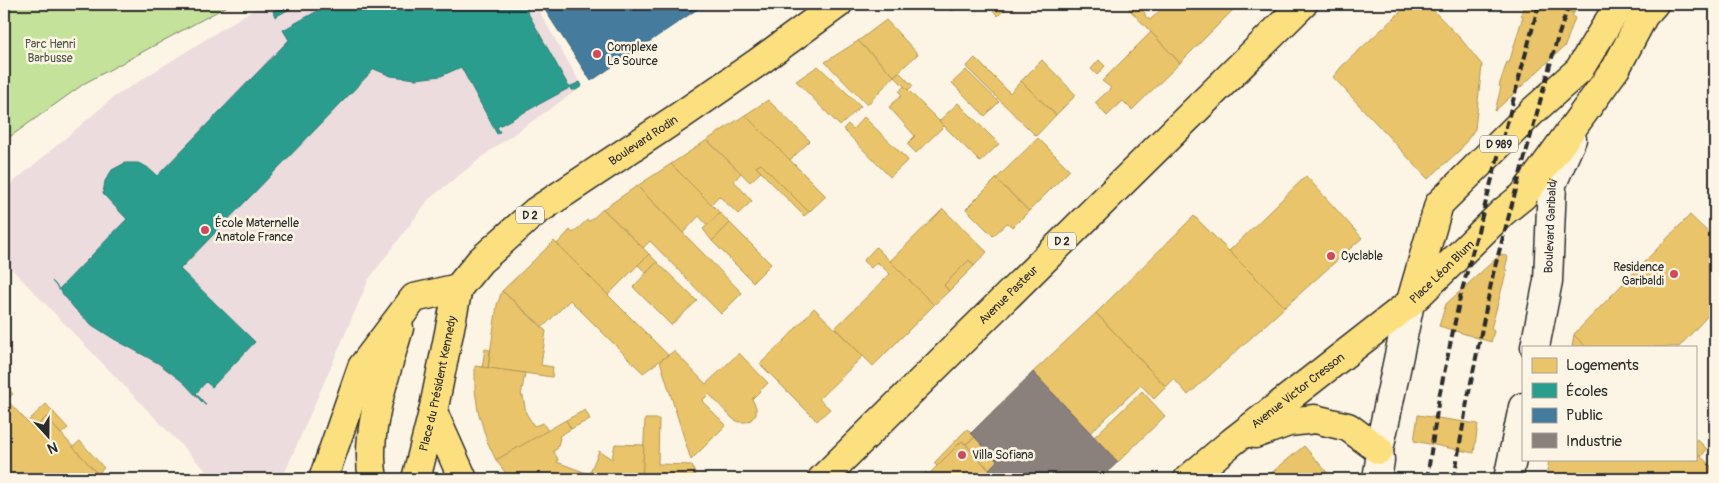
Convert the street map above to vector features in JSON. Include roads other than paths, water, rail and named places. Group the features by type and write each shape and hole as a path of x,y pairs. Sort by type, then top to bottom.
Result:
{"main road":[{"name":"Boulevard Rodin","path":"458,288 480,261 535,212 757,63 838,4"},
{"name":"Avenue Pasteur","path":"822,479 1303,4"},
{"name":"Place Léon Blum","path":"1410,303 1503,212 1523,196 1616,68 1644,15 1654,4"},
{"name":"Place Léon Blum","path":"1410,303 1439,204 1533,111 1579,70 1617,8"},
{"name":"Boulevard Garibaldi","path":"1535,346 1548,281 1552,184 1584,112"},
{"path":"323,479 362,368 414,298 458,288"},
{"name":"Place du Président Kennedy","path":"416,479 433,412 458,288"},
{"path":"1376,479 1380,460 1379,450 1410,303"},
{"name":"Avenue Victor Cresson","path":"1188,479 1232,442 1410,303"},
{"path":"373,479 371,460 376,413 403,314"},
{"path":"433,412 463,479"},
{"path":"1508,479 1522,412"},
{"path":"1232,442 1288,422 1315,419 1348,426 1379,450"}],"railway":[{"path":"1427,479 1439,397 1460,298 1539,4"},
{"path":"1454,479 1467,402 1493,274 1556,43 1569,4"}],"place":[{"name":"Complexe La Source","path":"597,54"},
{"name":"École Maternelle Anatole France","path":"205,230"},
{"name":"Cyclable","path":"1331,256"},
{"name":"Residence Garibaldi","path":"1674,274"},
{"name":"Villa Sofiana","path":"962,455"}],"park label":[{"name":"Parc Henri Barbusse","path":"50,51"}]}
